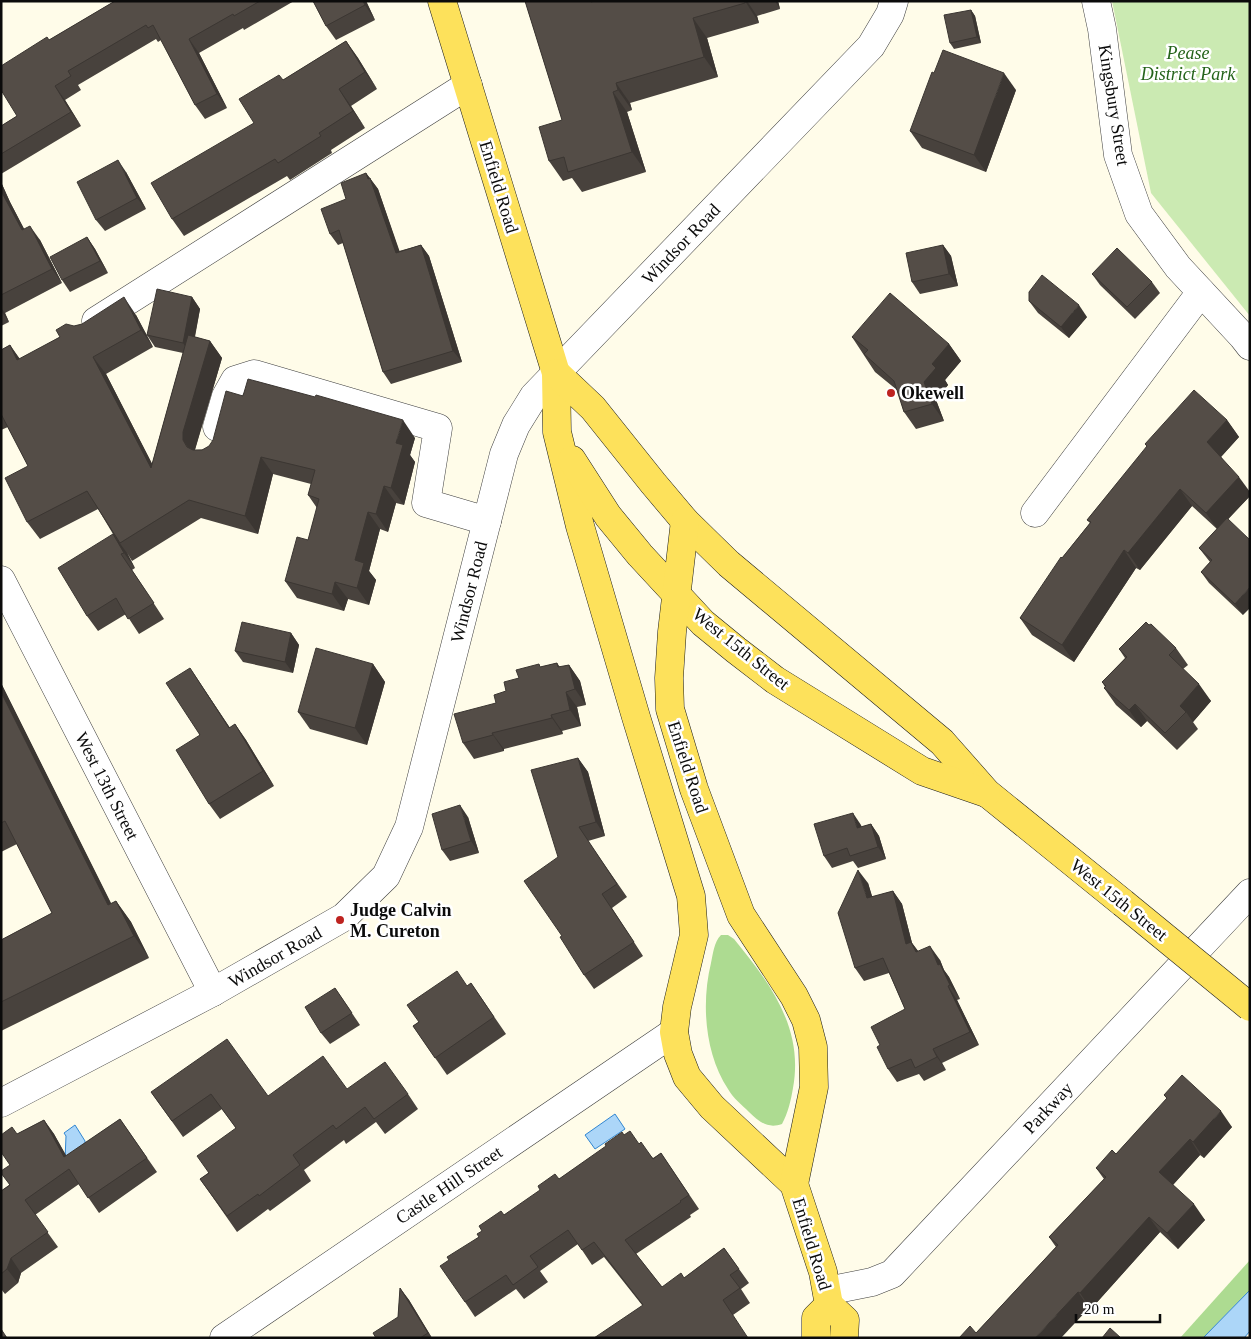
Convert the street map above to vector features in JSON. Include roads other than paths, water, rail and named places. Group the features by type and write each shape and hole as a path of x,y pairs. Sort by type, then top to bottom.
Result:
{"main road":[{"name":"Enfield Road","path":"442,1 556,373 557,432 586,545 636,718 691,896 694,935 677,1007 674,1032 678,1054 687,1077 712,1107 794,1184 823,1272 828,1298"},
{"name":"Enfield Road","path":"556,373 593,408 685,521 668,678 670,709 694,789 741,915 794,996 806,1020 813,1047 814,1087 794,1184"},
{"name":"West 15th Street","path":"557,432 584,481 608,516 703,623 775,680 922,771 987,793"},
{"name":"West 15th Street","path":"685,521 756,588 942,742 987,793 1250,1007"},
{"path":"816,1338 816,1318 828,1298 844,1320 844,1338"}],"street":[{"name":"Windsor Road","path":"1,1103 214,992 344,917 386,876 409,827 504,454 516,425 534,396 871,46 890,14 894,1"},
{"name":"Kingsbury Street","path":"1096,1 1102,30 1118,155 1139,214 1178,267 1250,346"},
{"path":"86,328 468,85"},
{"path":"1035,513 1201,292"},
{"path":"210,452 226,396 235,380 254,374 438,428 426,503 487,521"},
{"name":"West 13th Street","path":"1,580 214,992"},
{"name":"Parkway","path":"828,1298 892,1274 1250,893"},
{"name":"Castle Hill Street","path":"224,1338 674,1032"}],"water":[{"path":"615,1114 625,1129 595,1149 585,1135"},
{"path":"75,1125 85,1141 86,1158 65,1160 66,1136 64,1133"},
{"path":"1250,1290 1250,1331 1244,1338 1203,1338"}],"place":[{"name":"Okewell","path":"891,393"},
{"name":"Judge Calvin M. Cureton","path":"340,920"}],"park label":[{"name":"Pease District Park","path":"1188,63"}]}
